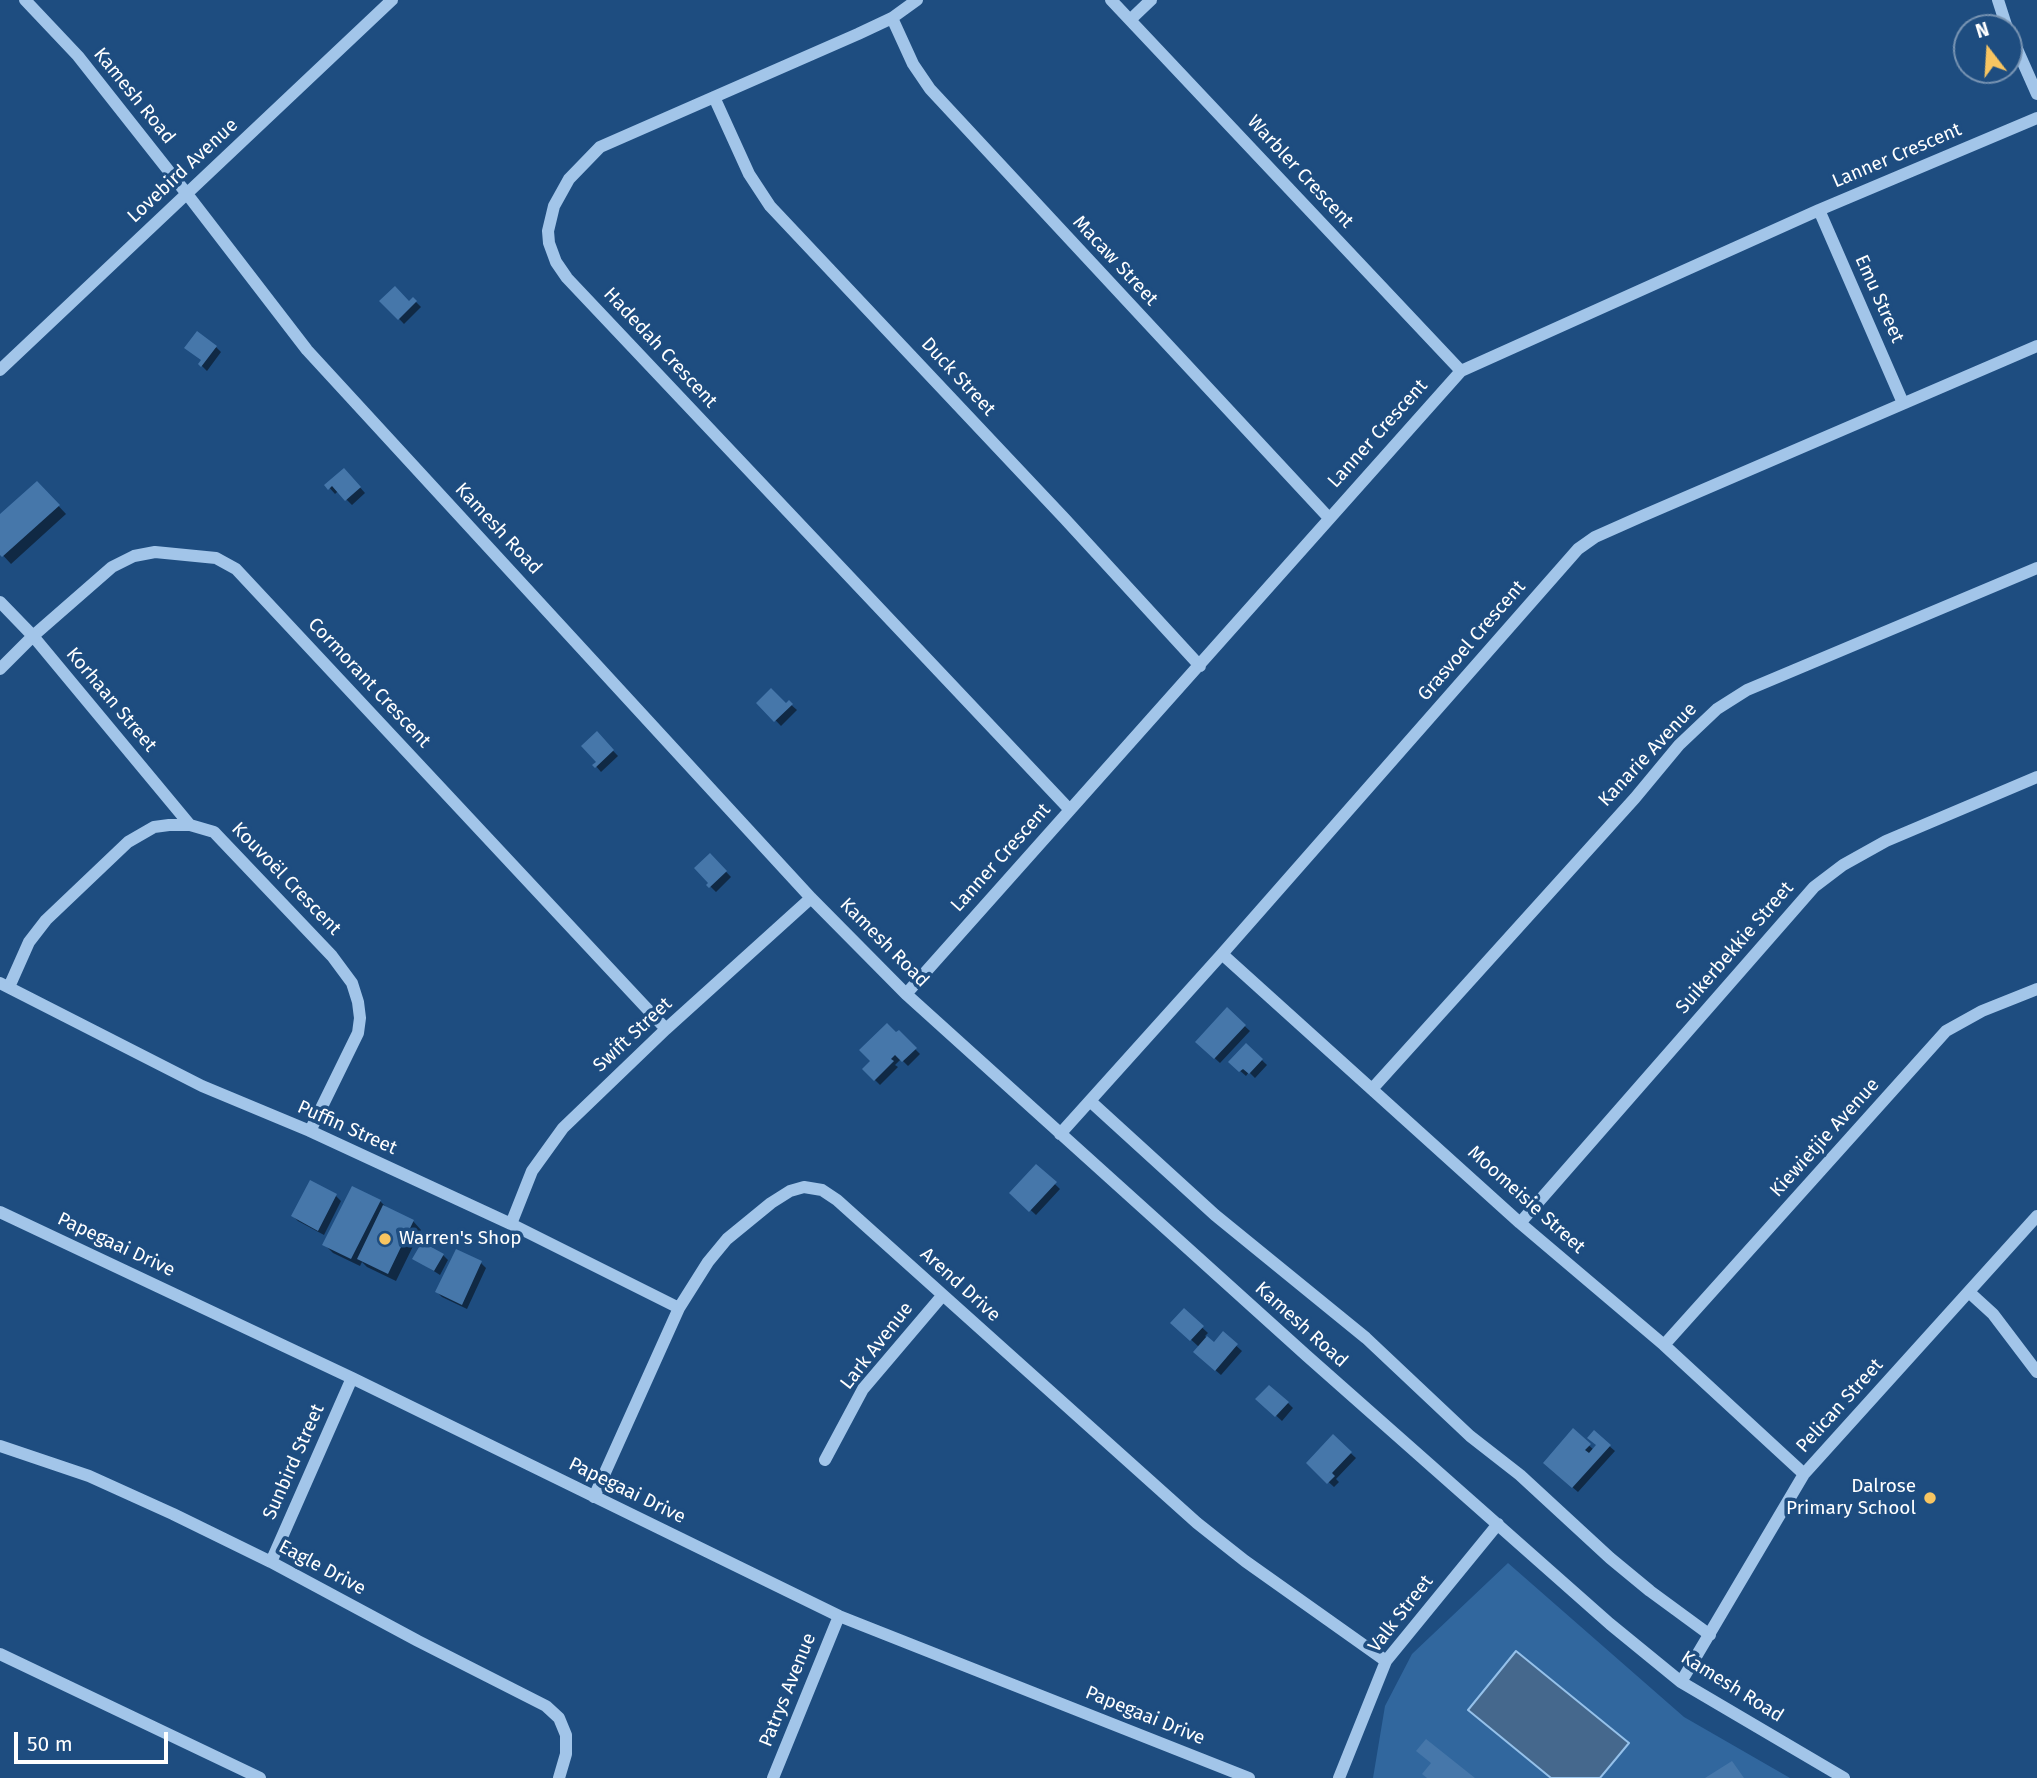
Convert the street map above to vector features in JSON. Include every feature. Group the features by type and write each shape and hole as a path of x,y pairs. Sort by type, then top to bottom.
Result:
{"street":[{"name":"Kamesh Road","path":"25,0 78,56 307,350 811,898 906,994 1610,1625 1681,1682 1844,1778"},
{"name":"Lovebird Avenue","path":"0,370 393,0"},
{"name":"Hadedah Crescent","path":"917,0 892,18 600,147 569,179 550,219 550,243 556,262 567,278 1070,810"},
{"name":"Warbler Crescent","path":"1111,0 1461,371"},
{"path":"1130,20 1151,0"},
{"name":"Macaw Street","path":"892,18 913,64 930,89 1329,518"},
{"path":"2023,63 2037,94"},
{"name":"Duck Street","path":"714,97 749,174 770,206 1200,666"},
{"name":"Lanner Crescent","path":"906,994 1461,371 1819,210 2037,118"},
{"name":"Emu Street","path":"1819,210 1903,403"},
{"name":"Grasvoel Crescent","path":"1060,1134 1578,550 1595,537 1640,517 2037,346"},
{"name":"Cormorant Crescent","path":"0,669 33,636 112,567 134,556 155,552 216,558 236,569 666,1029"},
{"name":"Kanarie Avenue","path":"1373,1088 1679,745 1717,709 1747,690 2037,568"},
{"name":"Korhaan Street","path":"0,602 33,636 190,825"},
{"name":"Suikerbekkie Street","path":"1520,1223 1814,887 1843,865 1886,841 2037,777"},
{"name":"Kouvoël Crescent","path":"5,985 29,942 46,920 128,842 154,827 190,825 214,832 332,956 352,983 360,1018 358,1034 310,1131"},
{"name":"Swift Street","path":"511,1224 531,1171 557,1135 666,1029 811,898"},
{"name":"Moomeisie Street","path":"1222,954 1520,1223 1664,1345 1804,1474"},
{"name":"Puffin Street","path":"5,985 202,1086 310,1131 511,1224 679,1308"},
{"name":"Kiewietjie Avenue","path":"1664,1345 1946,1031 1982,1011 2037,989"},
{"path":"1090,1101 1215,1215 1366,1338 1470,1436 1520,1475 1610,1558 1710,1635"},
{"name":"Arend Drive","path":"594,1497 679,1308 708,1262 727,1239 771,1203 790,1191 804,1187 822,1190 837,1200 1197,1523 1245,1561 1386,1661"},
{"name":"Papegaai Drive","path":"0,1212 352,1378 839,1616 1249,1778"},
{"name":"Pelican Street","path":"1681,1682 1804,1474 2037,1216"},
{"path":"1970,1293 1993,1314 2037,1372"},
{"name":"Lark Avenue","path":"825,1460 863,1389 942,1296"},
{"name":"Sunbird Street","path":"271,1562 352,1378"},
{"name":"Eagle Drive","path":"0,1446 89,1476 173,1514 271,1562 546,1706 559,1718 566,1735 566,1754 559,1778"},
{"name":"Valk Street","path":"1339,1778 1386,1661 1498,1524"},
{"name":"Patrys Avenue","path":"774,1778 839,1616"},
{"path":"0,1654 260,1778"}],"shaded area":[{"path":"1508,1563 1684,1717 1790,1778 1373,1778 1385,1706 1412,1654"},
{"path":"1516,1651 1629,1743 1600,1778 1551,1778 1468,1710"}],"building":[{"path":"395,286 409,301 413,297 417,301 398,320 379,301"},
{"path":"197,331 217,346 201,367 198,364 201,360 184,348"},
{"path":"344,468 361,487 345,501 332,486 328,490 324,485"},
{"path":"37,481 60,505 2,557 0,514"},
{"path":"771,688 786,703 789,700 793,704 774,722 756,703"},
{"path":"597,731 614,750 595,768 592,765 596,762 581,746"},
{"path":"710,853 727,871 709,888 706,885 708,883 694,868"},
{"path":"1227,1007 1246,1025 1214,1059 1195,1042"},
{"path":"887,1023 896,1032 899,1030 917,1048 902,1062 895,1055 891,1059 894,1061 874,1081 862,1069 870,1061 859,1050"},
{"path":"1246,1043 1263,1059 1249,1074 1243,1069 1239,1072 1228,1062"},
{"path":"1036,1164 1057,1182 1029,1212 1009,1193"},
{"path":"310,1180 337,1194 318,1231 291,1216"},
{"path":"352,1186 381,1200 351,1259 322,1245"},
{"name":"Warren's Shop","path":"383,1205 414,1220 388,1274 357,1259"},
{"path":"422,1242 444,1254 434,1271 412,1259"},
{"path":"456,1249 482,1261 462,1305 435,1292"},
{"path":"1184,1308 1204,1326 1190,1341 1170,1323"},
{"path":"1223,1331 1238,1344 1215,1371 1193,1352 1207,1336 1214,1342"},
{"path":"1269,1385 1289,1402 1275,1417 1255,1399"},
{"path":"1573,1428 1591,1444 1585,1450 1589,1453 1596,1445 1587,1438 1594,1430 1611,1445 1572,1488 1543,1463"},
{"path":"1333,1434 1352,1452 1332,1473 1335,1476 1327,1484 1306,1463"},
{"path":"1426,1739 1475,1778 1427,1778 1422,1774 1431,1763 1416,1751"},
{"path":"1732,1761 1744,1778 1705,1778"}],"place":[{"name":"Warren's Shop","path":"385,1239"},
{"name":"Dalrose Primary School","path":"1930,1498"}]}
